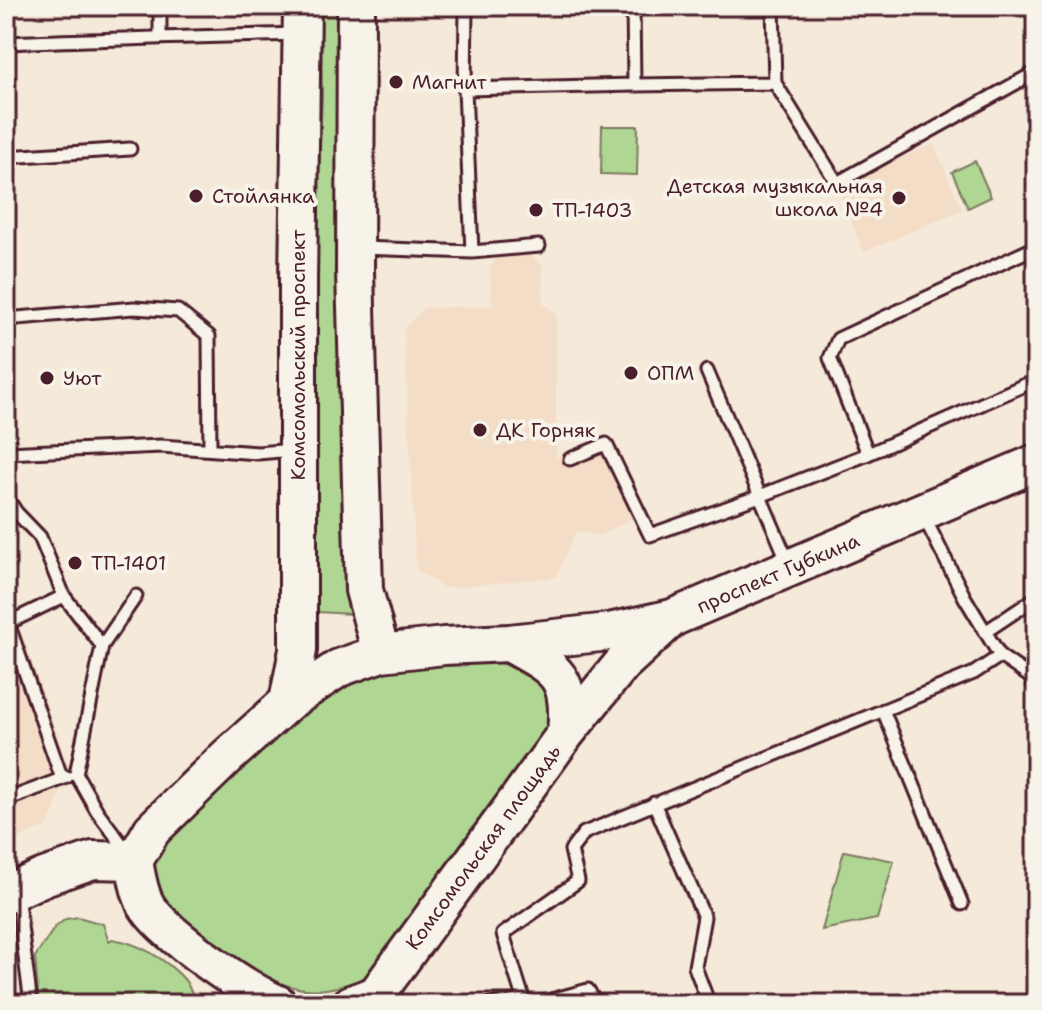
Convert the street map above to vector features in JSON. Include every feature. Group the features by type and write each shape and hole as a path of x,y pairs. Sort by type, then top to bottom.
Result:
{"main road":[{"path":"356,6 356,247 364,590 381,653"},
{"name":"Комсомольский проспект","path":"288,702 298,650 301,20"},
{"name":"проспект Губкина","path":"509,643 609,632 672,618 1036,463"},
{"path":"566,733 622,664 672,618"},
{"path":"278,1004 254,994 160,924 146,905 134,861 152,830 288,702 339,668 381,653 509,643"},
{"name":"Комсомольская площадь","path":"371,1001 566,733 569,708 563,681 546,663 509,643"},
{"path":"11,892 93,860 134,861"}],"lane":[{"path":"160,6 160,36"},
{"path":"466,6 465,89 472,252"},
{"path":"633,6 634,85"},
{"path":"773,6 775,83 837,183 1036,72"},
{"path":"6,43 160,36 245,42 301,20"},
{"path":"465,89 775,83"},
{"path":"6,157 130,149"},
{"path":"356,247 472,252 539,246"},
{"path":"868,454 830,358 838,339 1036,247"},
{"path":"6,319 134,308 178,311 209,336 210,448"},
{"path":"707,371 790,566"},
{"path":"570,459 606,444 650,535 868,454 1036,380"},
{"path":"6,453 161,446 258,453 297,449"},
{"path":"6,496 16,512 40,537 64,596 102,646"},
{"path":"921,511 1000,656 1029,676 1036,687"},
{"path":"62,779 8,623 64,596"},
{"path":"134,861 97,811 76,774 102,646 136,596"},
{"path":"985,632 1036,598"},
{"path":"530,1003 503,934 578,881 571,850 584,833 974,673 1000,656"},
{"path":"883,710 962,904"},
{"path":"6,800 76,774"},
{"path":"654,803 704,917 695,967 709,1004"},
{"path":"11,892 31,1004"},
{"path":"489,1004 530,1003 588,990 596,1004"}],"shaded area":[{"name":"Детская музыкальная школа №4","path":"934,144 962,210 864,252 836,186"},
{"path":"530,255 542,265 543,304 556,313 556,457 597,441 616,445 639,496 635,518 597,536 576,531 556,577 445,588 416,570 404,328 424,308 494,306 491,302 490,266 501,256"},
{"path":"6,624 22,633 69,769 48,826 6,843"}],"green space":[{"path":"321,6 340,6 351,614 318,612 314,302 322,96"},
{"path":"602,126 638,126 637,175 601,174"},
{"path":"975,161 991,197 968,208 952,172"},
{"path":"474,661 501,663 545,685 554,711 545,733 373,974 324,989 303,989 283,984 264,976 225,950 176,915 159,897 152,876 162,837 334,684 379,667"},
{"path":"844,851 894,861 877,919 822,930"},
{"path":"78,917 103,924 109,941 132,944 161,959 185,980 196,1004 39,1004 35,957 55,927 66,919"}],"place":[{"name":"Магнит","path":"396,82"},
{"name":"Стойлянка","path":"196,196"},
{"name":"Детская музыкальная школа №4","path":"899,198"},
{"name":"ТП-1403","path":"536,210"},
{"name":"ОПМ","path":"631,373"},
{"name":"Уют","path":"47,378"},
{"name":"ДК Горняк","path":"480,430"},
{"name":"ТП-1401","path":"75,563"}]}
